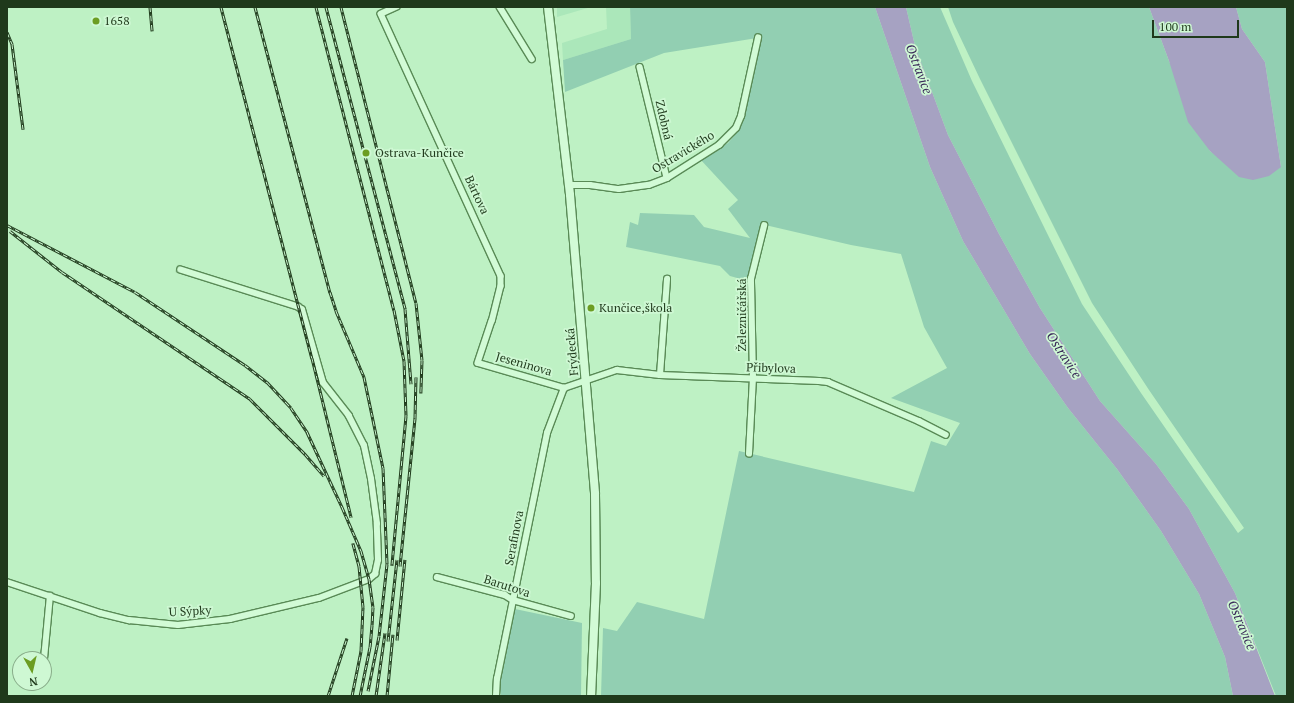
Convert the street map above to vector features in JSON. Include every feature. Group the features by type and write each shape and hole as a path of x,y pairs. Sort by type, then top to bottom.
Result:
{"main road":[{"name":"Frýdecká","path":"548,7 569,185 595,494 596,545 591,696"}],"street":[{"name":"Bártova","path":"397,7 381,14 500,276 501,286 492,321 478,363"},
{"path":"500,7 532,59"},
{"name":"Ostravického","path":"569,185 590,184 619,189 649,185 667,178 719,145 736,128 741,116 758,38"},
{"name":"Zdobná","path":"640,66 667,178"},
{"name":"Železničářská","path":"749,454 753,378 751,278 764,226"},
{"name":"U Sýpky","path":"7,582 129,620 178,625 230,620 319,598 373,577 375,574 378,560 377,524 371,479 364,446 349,416 323,382 302,310 298,307 182,270"},
{"path":"660,375 667,279"},
{"name":"Jeseninova","path":"478,363 564,388 586,380"},
{"name":"Přibylova","path":"586,380 617,370 660,375 828,382 920,421 946,435"},
{"name":"Serafinova","path":"496,696 497,679 547,433 564,388"},
{"name":"Barutova","path":"437,576 505,595 513,600 571,616"},
{"path":"45,651 50,596"}],"green space":[{"path":"557,7 591,7 557,17"},
{"path":"606,7 630,7 631,39 563,60 562,43 607,29"},
{"path":"630,7 875,7 930,167 963,241 1030,354 1068,408 1117,469 1161,531 1199,594 1225,657 1233,696 601,696 603,628 617,631 637,602 704,619 739,451 914,492 931,441 946,446 960,423 891,398 947,368 924,327 901,254 851,245 761,224 748,281 730,276 720,266 626,247 630,222 638,225 640,213 694,215 704,227 750,238 728,209 738,200 700,159 728,143 739,130 757,38 664,53 565,92 563,60 631,39"},
{"path":"906,7 940,7 972,81 1082,304 1141,393 1238,533 1244,528 1149,390 1092,303 980,79 953,22 948,7 1149,7 1169,61 1210,151 1223,161 1281,167 1265,62 1242,29 1236,7 1287,7 1287,696 1276,696 1235,593 1189,509 1156,464 1100,401 1040,308 999,234 948,135 915,46"},
{"path":"515,609 582,623 581,696 501,696 499,684"}],"water":[{"name":"Ostravice","path":"875,7 906,7 915,46 948,135 999,234 1040,308 1100,401 1156,464 1189,509 1235,593 1275,696 1233,696 1225,657 1199,594 1161,531 1117,469 1068,408 1030,354 963,241 930,167"},
{"path":"1149,7 1236,7 1242,29 1265,62 1281,167 1269,176 1253,180 1239,177 1210,151 1188,122 1169,61"}],"railway":[{"path":"150,7 152,31"},
{"path":"221,7 312,358 351,517"},
{"path":"255,7 330,292 336,311 364,377 383,468 387,564 379,636 368,691"},
{"path":"316,7 394,310 404,361 406,416 392,565"},
{"path":"326,7 405,309 411,384"},
{"path":"341,7 416,303 422,360 421,393"},
{"path":"7,32 12,44 23,129"},
{"path":"7,225 135,292 245,365 267,382 291,408 307,432 342,507 361,551 369,579 373,607 372,625 370,647 360,696"},
{"path":"10,231 62,272 250,399 305,454 324,476"},
{"path":"400,566 415,418 416,377"},
{"path":"352,696 361,651 363,607 359,566 353,543"},
{"path":"388,641 397,559"},
{"path":"397,640 405,559"},
{"path":"376,696 385,633"},
{"path":"387,696 393,634"},
{"path":"328,696 347,638"}],"place":[{"name":"1658","path":"96,21"},
{"name":"Ostrava-Kunčice","path":"366,153"},
{"name":"Kunčice,škola","path":"591,308"}]}
